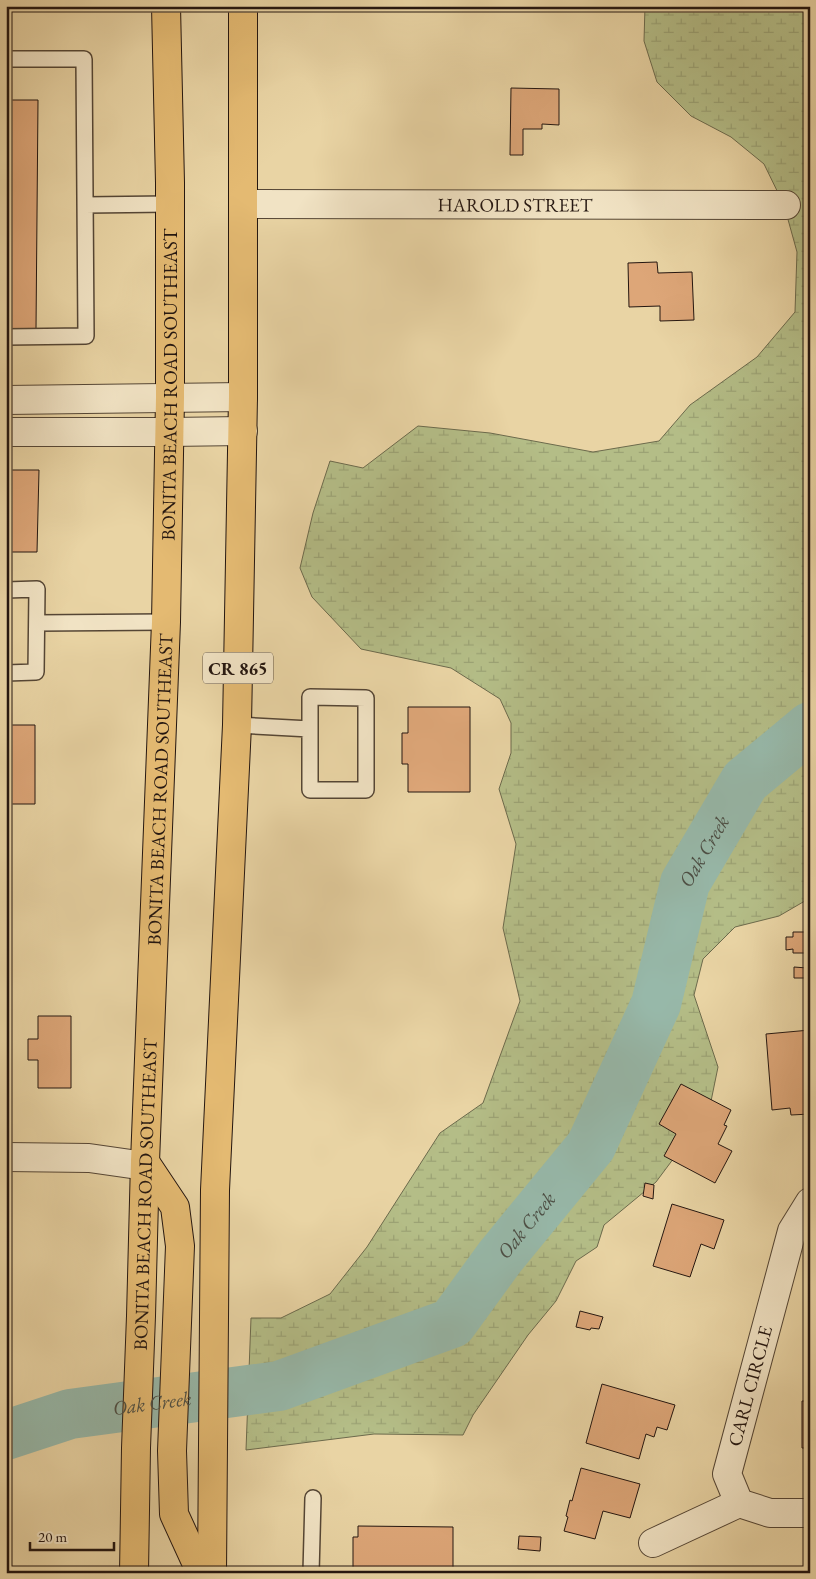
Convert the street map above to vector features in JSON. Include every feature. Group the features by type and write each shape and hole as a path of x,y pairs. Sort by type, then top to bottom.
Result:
{"main road":[{"name":"BONITA BEACH ROAD SOUTHEAST","path":"134,1573 145,1164 166,622 170,398 166,6"},
{"name":"CR 865","path":"212,1573 215,1190 237,725 243,430 244,204 242,6"},
{"path":"145,1164 175,1207 180,1246 172,1451 174,1514 201,1573"}],"street":[{"name":"HAROLD STREET","path":"244,204 786,205"},
{"path":"6,400 243,397"},
{"path":"6,432 243,430"},
{"path":"6,1157 89,1158 145,1164"},
{"name":"CARL CIRCLE","path":"739,1503 727,1474 792,1231 810,1202"},
{"path":"653,1543 739,1503 770,1513 810,1513"}],"lane":[{"path":"6,60 84,59 86,336 6,337"},
{"path":"85,205 169,204"},
{"path":"6,590 37,589 36,672 6,672"},
{"path":"37,623 166,622"},
{"path":"310,697 366,698 366,790 310,790 310,728 310,697"},
{"path":"237,725 310,728"},
{"path":"310,1573 313,1498"}],"green space":[{"path":"645,6 810,6 810,898 779,916 735,927 703,959 694,995 718,1067 709,1111 656,1182 604,1225 597,1247 576,1261 556,1301 528,1335 473,1415 463,1435 374,1434 246,1450 251,1318 281,1318 330,1294 367,1247 440,1133 483,1103 520,1001 503,928 516,844 499,789 511,753 511,723 500,699 451,668 361,649 312,597 300,568 313,513 330,461 363,468 418,426 490,433 593,452 659,441 690,405 757,357 795,312 797,252 784,205 764,164 731,137 691,116 657,82 644,41"}],"building":[{"path":"511,88 559,89 559,125 542,124 542,129 523,129 523,155 510,155"},
{"path":"6,100 38,100 36,329 6,329"},
{"path":"657,262 658,273 692,272 694,320 660,321 660,306 629,307 628,263"},
{"path":"6,470 39,470 37,552 6,552"},
{"path":"408,707 470,707 470,792 408,792 408,764 402,764 402,733 408,733"},
{"path":"6,725 35,725 35,804 6,804"},
{"path":"793,932 810,932 810,953 793,953 793,949 786,950 786,937 793,937"},
{"path":"807,957 810,957 810,999 808,999"},
{"path":"794,967 807,968 807,978 794,978"},
{"path":"38,1016 71,1016 71,1088 38,1088 38,1060 28,1060 28,1039 38,1039"},
{"path":"810,1030 810,1114 791,1115 790,1108 772,1110 766,1034"},
{"path":"681,1084 731,1110 724,1125 727,1126 718,1144 732,1151 715,1183 664,1156 676,1134 659,1124"},
{"path":"645,1183 654,1185 653,1199 643,1196"},
{"path":"672,1204 724,1220 714,1249 701,1244 690,1277 653,1266"},
{"path":"580,1311 603,1317 599,1329 591,1328 590,1330 576,1327"},
{"path":"602,1384 675,1405 667,1430 657,1427 654,1437 646,1434 639,1459 586,1443"},
{"path":"802,1401 810,1401 810,1448 802,1448"},
{"path":"581,1468 640,1484 630,1518 603,1511 595,1539 564,1531 570,1500 572,1501"},
{"path":"358,1526 453,1527 453,1573 358,1573 358,1569 353,1569 353,1537 358,1537"},
{"path":"519,1536 541,1537 540,1551 518,1549"}],"waterway":[{"name":"Oak Creek","path":"6,1435 70,1414 279,1386 452,1323 500,1257 591,1146 656,1004 685,883 745,781 810,727"}]}
